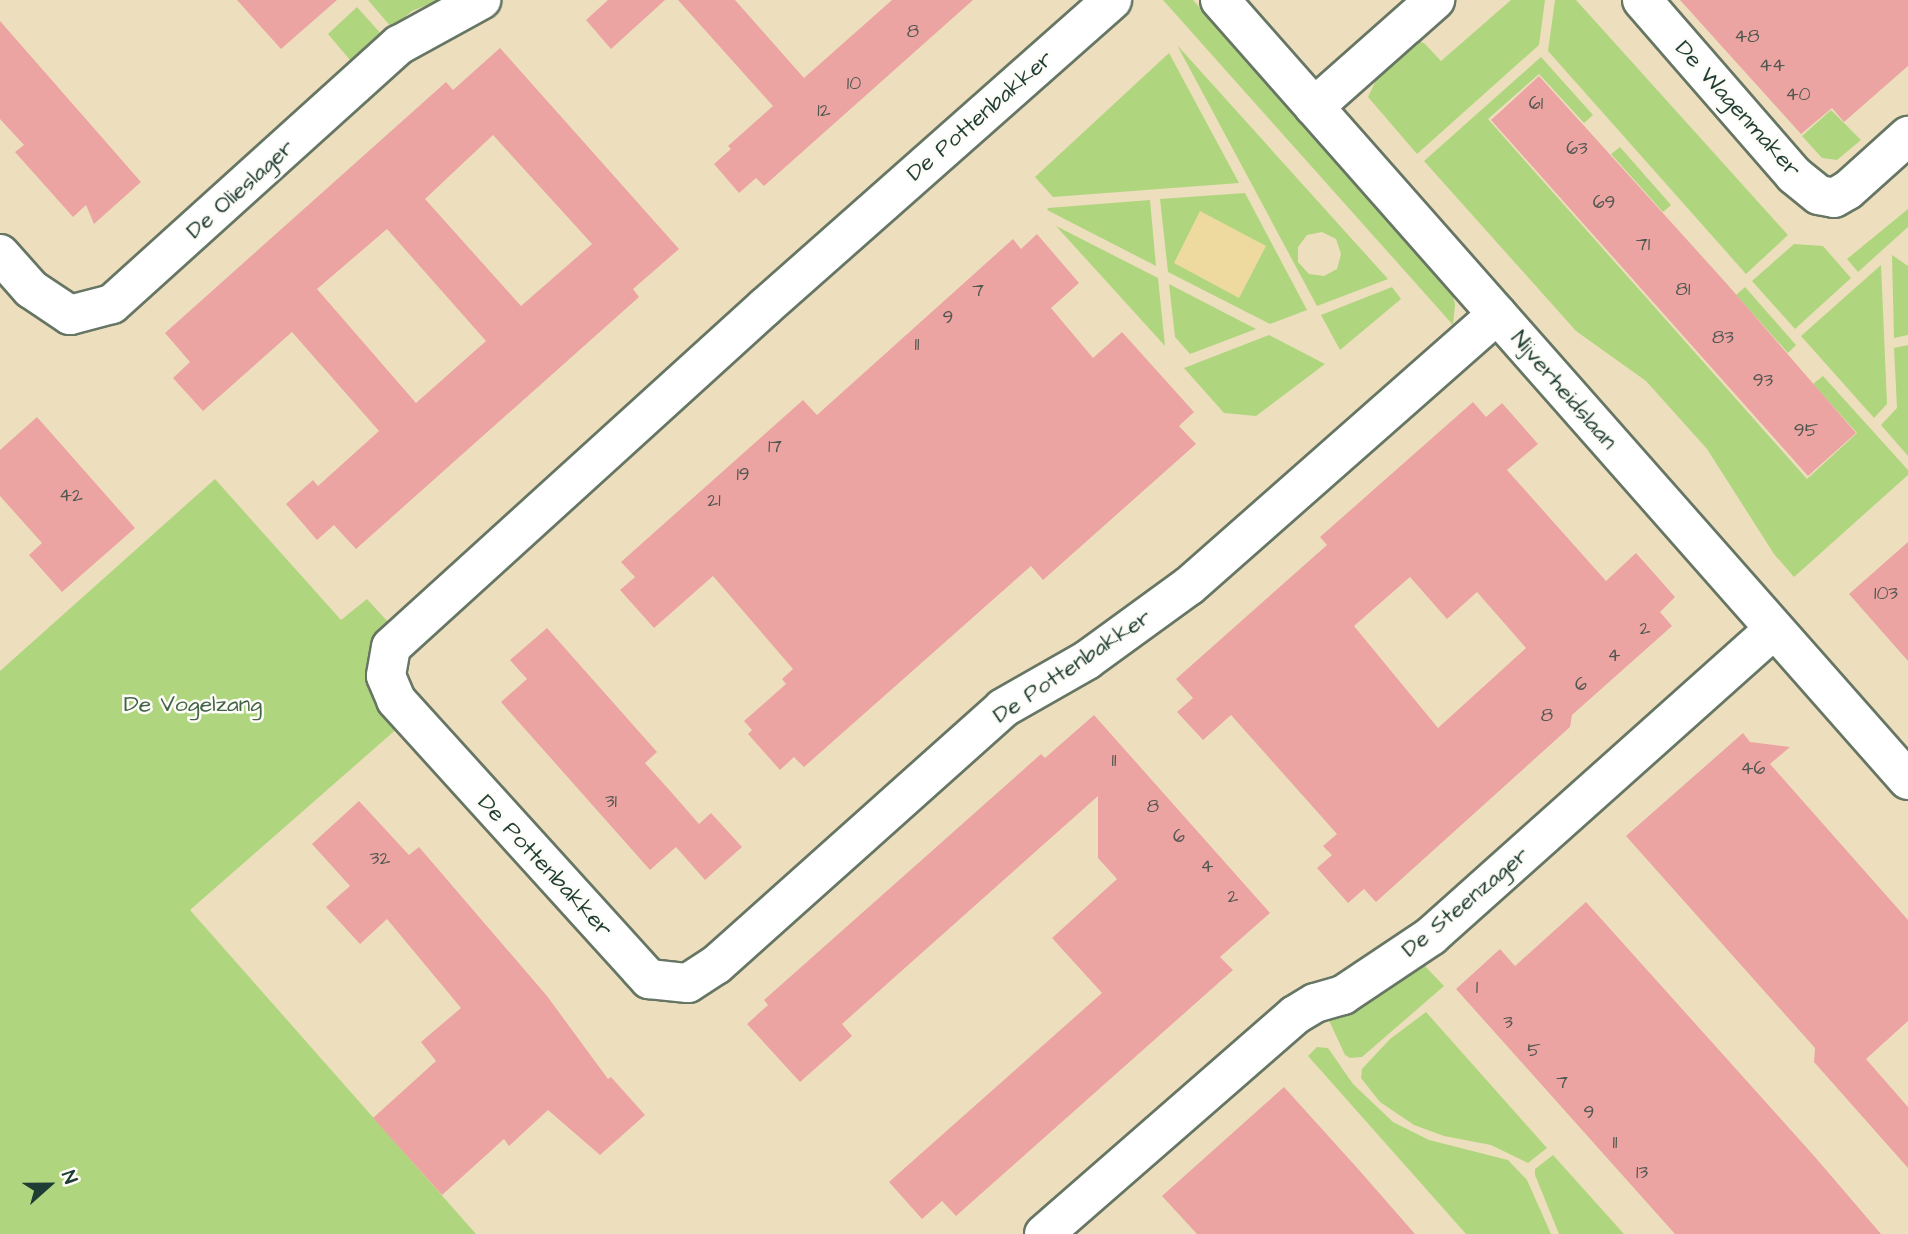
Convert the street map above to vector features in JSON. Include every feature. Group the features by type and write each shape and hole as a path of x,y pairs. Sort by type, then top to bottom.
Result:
{"street":[{"name":"De Olieslager","path":"0,254 31,289 70,315 112,304 398,45 481,0"},
{"name":"De Pottenbakker","path":"1112,0 754,317 391,647 387,676 396,700 649,979 688,984 716,965 1003,708 1087,660 1189,586 1497,314"},
{"name":"Nijverheidslaan","path":"1220,0 1908,780"},
{"path":"1314,107 1435,0"},
{"name":"De Wagenmaker","path":"1642,0 1794,175 1819,195 1833,198 1848,190 1908,136"},
{"name":"De Steenzager","path":"1044,1234 1295,1015 1315,1003 1342,995 1431,936 1774,629"}],"green space":[{"path":"368,0 439,0 412,11 392,28"},
{"path":"1163,0 1193,0 1443,280 1453,295 1453,325"},
{"path":"1511,0 1545,0 1539,45 1417,154 1368,97 1379,74 1415,41 1424,43 1441,61"},
{"path":"1555,0 1576,0 1788,235 1746,274 1548,51"},
{"path":"357,7 383,36 355,60 350,60 328,34"},
{"path":"1177,45 1388,279 1317,306","holes":["1322,232 1336,239 1341,254 1337,269 1324,276 1309,274 1298,262 1298,247 1307,235"]},
{"path":"1169,53 1239,183 1053,197 1035,177"},
{"path":"1541,57 1593,115 1584,123 1539,74 1488,119 1807,479 1857,433 1813,384 1823,376 1908,470 1908,475 1794,577 1774,554 1707,449 1646,381 1576,331 1424,161"},
{"path":"1831,110 1861,140 1837,160 1822,158 1802,136"},
{"path":"1620,147 1671,205 1663,212 1611,154"},
{"path":"1245,193 1307,310 1270,324 1168,272 1160,199"},
{"path":"1150,200 1156,266 1047,210 1048,208"},
{"path":"1908,209 1908,227 1858,272 1847,259"},
{"path":"1056,226 1158,278 1165,346"},
{"path":"1794,244 1823,246 1851,278 1795,329 1752,281"},
{"path":"1892,255 1908,266 1908,335 1894,338"},
{"path":"1881,265 1887,404 1874,418 1801,336"},
{"path":"1169,284 1256,329 1190,354 1175,337"},
{"path":"1392,287 1401,299 1340,350 1321,315"},
{"path":"1745,287 1796,345 1788,353 1736,295"},
{"path":"1269,335 1325,364 1256,416 1224,413 1184,368"},
{"path":"1908,345 1908,456 1881,425 1897,408 1894,348"},
{"name":"De Vogelzang","path":"215,479 341,620 367,599 388,622 375,640 368,673 374,697 399,727 190,910 476,1234 0,1234 0,671"},
{"path":"1423,964 1444,986 1362,1057 1350,1058 1345,1055 1327,1016 1381,992"},
{"path":"1426,1012 1547,1148 1528,1163 1491,1145 1444,1136 1414,1125 1380,1102 1361,1078 1362,1069 1390,1039"},
{"path":"1317,1047 1328,1048 1353,1084 1393,1122 1429,1140 1508,1160 1527,1180 1551,1234 1466,1234 1308,1056"},
{"path":"1553,1155 1624,1234 1559,1234 1535,1175 1535,1169"}],"sand":[{"path":"1200,211 1266,246 1239,298 1174,263"}],"building":[{"path":"237,0 337,0 281,49"},
{"path":"608,0 665,0 611,49 586,20"},
{"path":"678,0 735,0 804,78 892,0 973,0 764,186 756,178 739,193 714,164 731,149 728,146 773,106"},
{"path":"1680,0 1908,0 1908,66 1844,122 1832,108 1801,134"},
{"path":"0,21 141,182 94,224 86,205 73,217 15,152 24,145 0,119"},
{"path":"500,48 679,249 633,289 639,297 356,549 334,525 317,540 286,504 313,480 318,486 379,431 292,332 203,411 173,378 190,362 165,333 446,82 453,90","holes":["493,135 592,244 521,306 425,199","387,229 486,341 416,403 317,289"]},
{"path":"1539,76 1727,284 1856,433 1808,476 1491,120"},
{"path":"1037,234 1079,283 1051,308 1093,358 1122,332 1194,412 1179,426 1196,444 1043,580 1031,566 804,767 794,757 780,770 748,734 752,730 744,721 786,684 782,679 793,669 713,576 654,628 620,590 635,577 621,562 803,400 817,415 1013,239 1021,249"},
{"path":"1473,402 1486,417 1502,403 1538,444 1507,470 1606,581 1636,553 1675,597 1660,612 1672,626 1572,715 1570,727 1376,902 1364,889 1348,903 1317,868 1332,855 1323,846 1337,834 1231,715 1203,740 1177,712 1193,698 1176,679 1327,545 1320,537","holes":["1410,577 1447,619 1477,592 1526,648 1438,728 1354,626"]},
{"path":"37,417 135,528 62,592 29,555 42,543 0,496 0,450"},
{"path":"1908,542 1908,661 1849,594"},
{"path":"547,628 657,752 645,763 699,824 711,813 742,847 705,880 676,847 650,870 501,702 527,679 510,660"},
{"path":"1094,715 1270,913 1220,957 1233,970 956,1216 942,1201 922,1219 889,1182 1102,993 1052,938 1117,879 1098,858 1098,796 842,1024 852,1036 800,1082 747,1024 768,1005 764,1000 1041,754 1045,758"},
{"path":"1743,733 1750,742 1790,747 1770,764 1908,920 1908,1021 1866,1059 1908,1107 1908,1168 1814,1062 1815,1048 1626,836"},
{"path":"359,801 409,855 419,847 547,996 608,1079 611,1077 645,1115 600,1155 548,1110 509,1146 504,1139 442,1195 373,1118 436,1061 421,1042 461,1008 387,919 360,944 326,907 350,886 312,844"},
{"path":"1586,902 1881,1234 1675,1234 1456,989 1500,949 1515,966"},
{"path":"1284,1087 1415,1234 1197,1234 1162,1196"}]}
